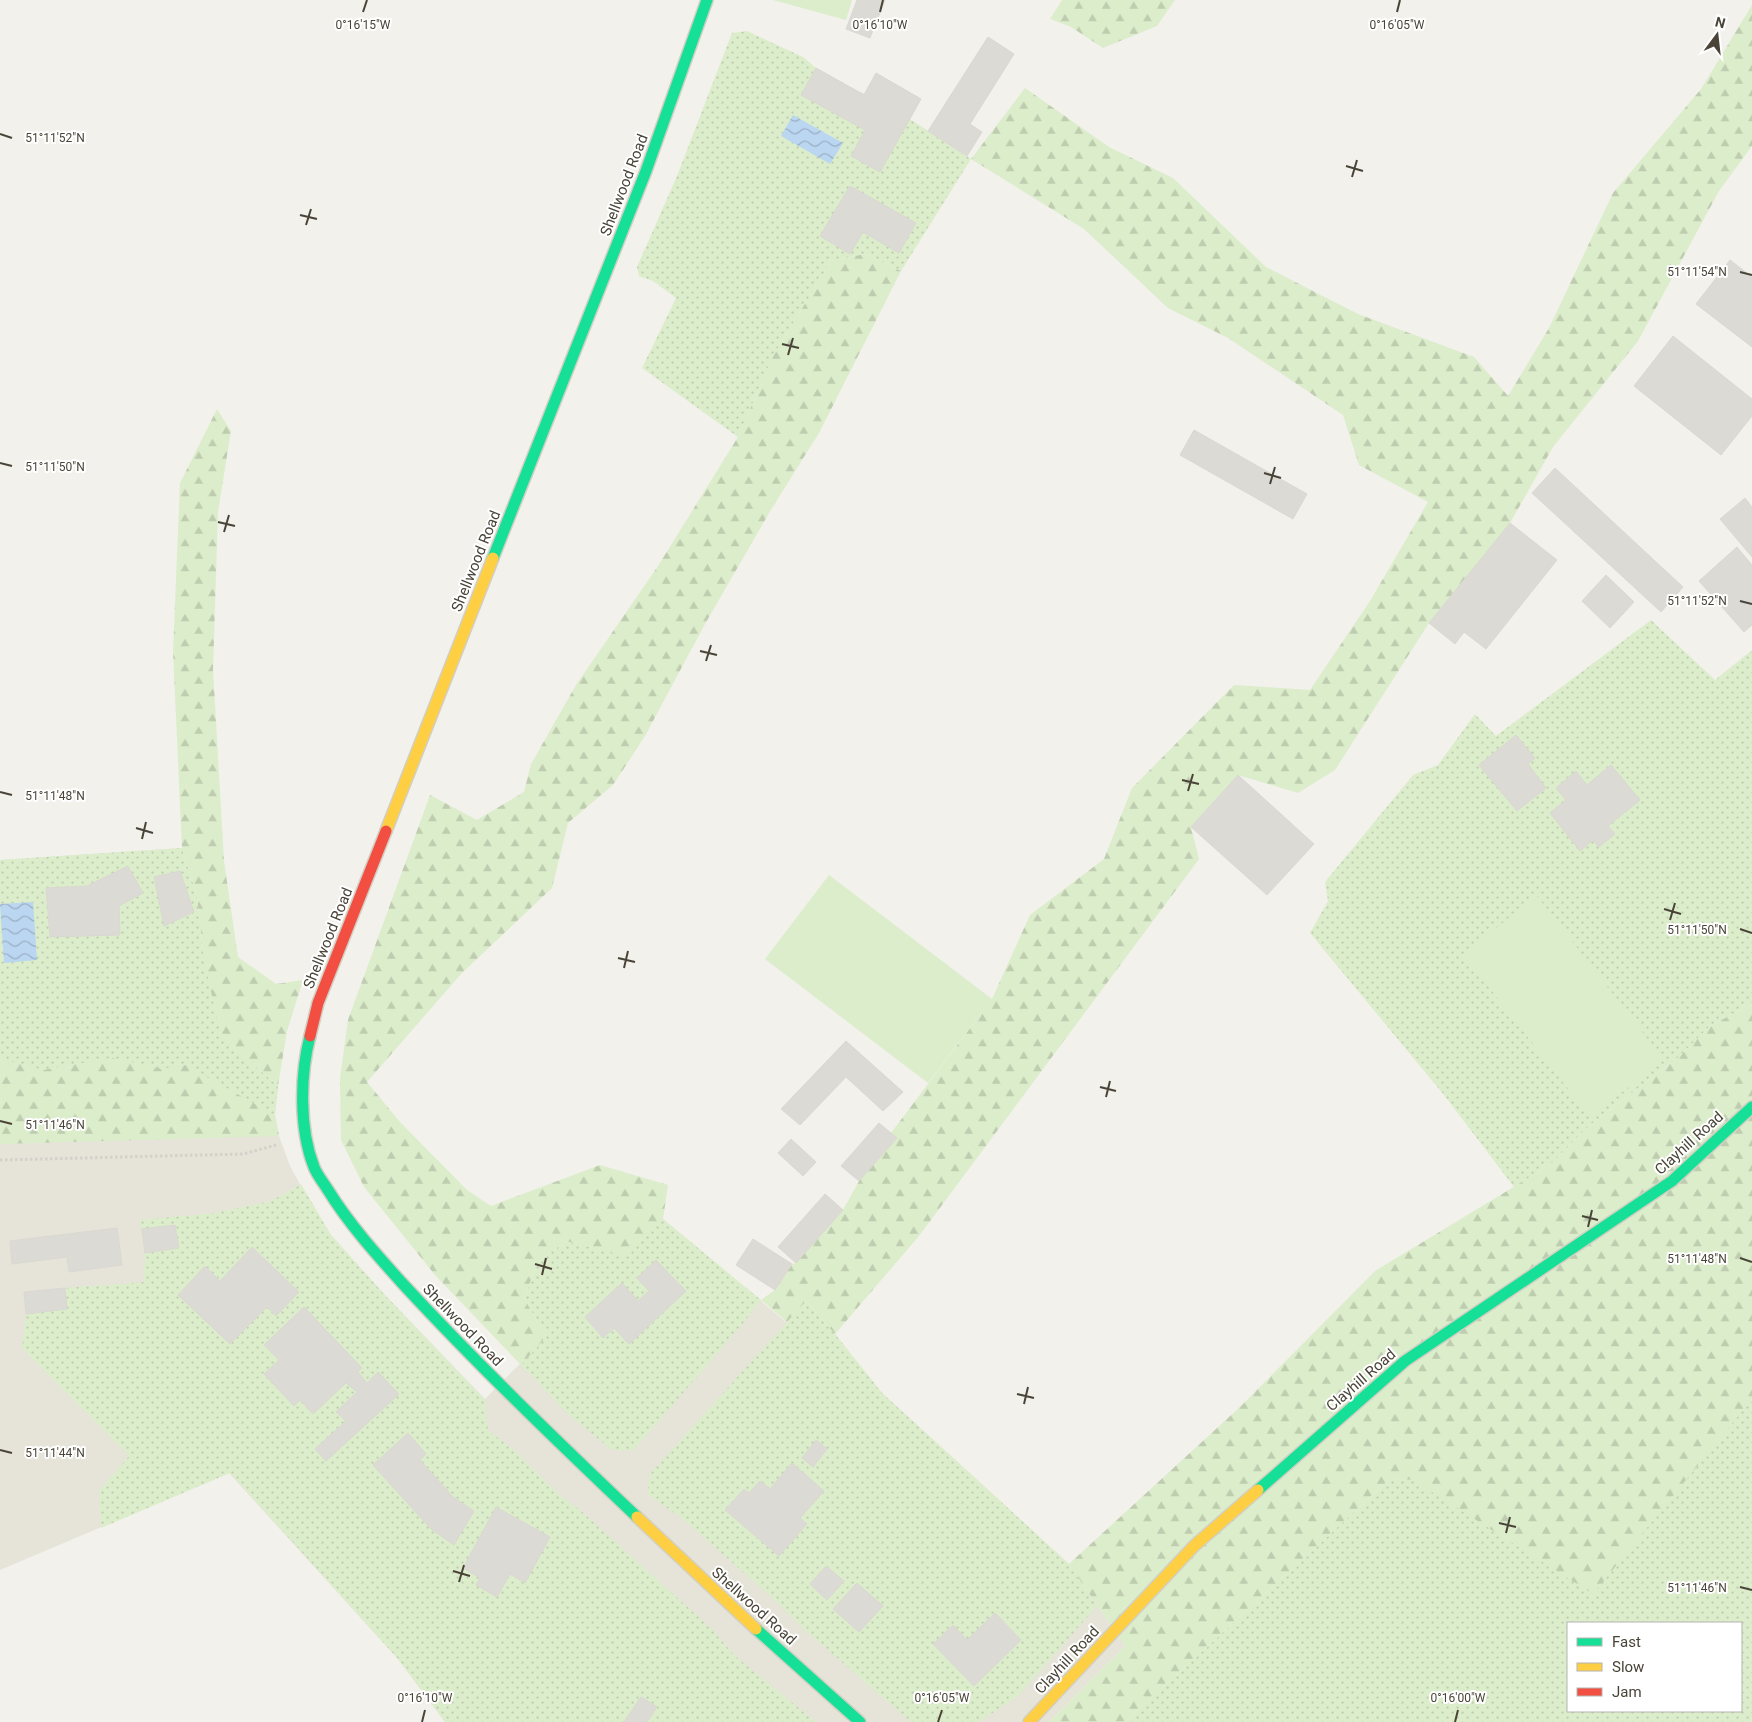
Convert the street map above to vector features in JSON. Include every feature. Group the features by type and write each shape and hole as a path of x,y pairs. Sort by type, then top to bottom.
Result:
{"street":[{"name":"Shellwood Road","path":"707,0 646,171 318,1003 305,1055 303,1102 306,1137 314,1168 333,1198 368,1246 440,1324 523,1408 653,1534 860,1722"},
{"name":"Clayhill Road","path":"1028,1722 1194,1546 1405,1361 1672,1181 1752,1107"}],"path":[{"path":"0,1160 243,1154 306,1137"}],"shaded area":[{"path":"182,848 221,1036 278,1086 275,1115 279,1136 290,1166 331,1235 384,1294 485,1399 663,1219 786,1322 835,1334 882,1393 1069,1564 1125,1646 1049,1722 445,1722 398,1659 229,1473 0,1570 0,860"}],"green space":[{"path":"773,0 852,0 846,20"},
{"path":"1062,0 1175,0 1157,26 1103,48 1071,27 1050,19"},
{"path":"1752,5 1752,146 1719,191 1638,341 1553,447 1510,523 1429,623 1335,770 1298,793 1238,775 1191,827 1199,859 919,1236 835,1334 806,1301 787,1322 761,1300 775,1290 792,1264 796,1263 843,1210 859,1181 897,1138 891,1133 992,999 1030,915 1104,859 1132,788 1234,685 1310,690 1370,601 1428,502 1359,465 1343,415 1228,338 1168,308 1084,229 971,159 1025,88 1109,147 1173,178 1266,267 1358,314 1474,357 1508,396 1549,328 1613,193 1701,89"},
{"path":"747,31 803,57 816,68 864,94 876,73 921,99 910,119 971,159 901,271 865,254 831,261 772,358 738,437 642,368 676,298 653,281 639,276 637,267 677,176 732,33"},
{"path":"865,254 901,271 819,433 772,508 705,624 645,736 613,785 568,823 552,888 461,974 367,1082 400,1122 467,1190 491,1206 600,1165 668,1185 663,1219 627,1257 566,1241 538,1262 524,1298 546,1337 521,1365 435,1275 364,1187 341,1140 340,1078 348,1020 430,795 477,820 524,792 531,764 576,685 658,566 738,437 772,358 831,261"},
{"path":"217,409 231,431 218,512 213,669 224,861 238,957 276,984 303,980 287,1031 278,1086 221,1036 204,960 197,896 182,848 173,652 180,483"},
{"path":"1651,620 1715,680 1752,650 1752,1004 1710,1026 1680,1056 1589,1126 1550,1165 1514,1187 1444,1095 1310,933 1328,901 1325,882 1413,775 1438,765 1475,714 1496,736"},
{"path":"182,848 197,896 204,960 221,1036 278,1086 275,1115 185,1065 162,1069 112,1058 43,1070 0,1059 0,860"},
{"path":"829,875 992,999 928,1083 765,959"},
{"path":"1537,896 1664,1060 1590,1117 1463,954"},
{"path":"1752,1004 1752,1399 1593,1594 1413,1480 1391,1478 1125,1722 1049,1722 1125,1646 1069,1564 1241,1406 1375,1271 1550,1165 1589,1126 1680,1056 1710,1026"},
{"path":"112,1058 162,1069 185,1065 275,1115 279,1136 0,1144 0,1059 43,1070"},
{"path":"301,1184 331,1235 384,1294 485,1400 488,1430 515,1451 562,1497 580,1510 712,1629 734,1655 816,1722 445,1722 398,1659 230,1473 101,1528 99,1491 129,1456 22,1348 26,1314 67,1309 65,1288 144,1282 145,1253 140,1220 214,1213 271,1201"},
{"path":"663,1219 761,1300 634,1450 612,1450 570,1416 521,1365 546,1337 524,1298 538,1262 566,1241 627,1256"},
{"path":"806,1301 882,1393 1069,1564 1097,1606 1018,1696 979,1722 911,1722 806,1631 777,1602 684,1520 647,1494 650,1474"},
{"path":"1752,1399 1752,1722 1125,1722 1391,1478 1413,1480 1738,1415"}],"water":[{"path":"793,115 843,143 830,164 781,136"},
{"path":"33,902 37,960 4,963 0,904"}],"building":[{"path":"857,0 885,0 870,38 846,29"},
{"path":"988,37 1014,54 970,124 982,132 967,156 928,131"},
{"path":"816,68 864,95 876,73 921,99 880,172 851,156 865,130 801,95"},
{"path":"850,186 916,223 899,253 863,232 850,254 820,236"},
{"path":"1730,260 1752,277 1752,347 1696,304"},
{"path":"1673,336 1752,399 1752,416 1721,455 1634,386"},
{"path":"1194,430 1307,494 1293,519 1180,455"},
{"path":"1555,468 1683,587 1661,612 1532,493"},
{"path":"1745,498 1752,507 1752,557 1720,519"},
{"path":"1510,523 1557,560 1486,649 1464,632 1455,644 1429,623"},
{"path":"1737,547 1752,565 1752,625 1744,632 1699,581"},
{"path":"1606,575 1634,602 1610,628 1582,601"},
{"path":"1516,735 1535,758 1528,764 1546,788 1517,811 1479,765"},
{"path":"1611,765 1640,800 1608,826 1615,834 1599,847 1593,840 1580,851 1550,813 1566,800 1556,788 1576,771 1587,785"},
{"path":"1238,775 1314,844 1267,895 1191,827"},
{"path":"128,866 143,893 119,906 120,935 50,937 46,888 87,886"},
{"path":"180,871 194,912 164,926 154,877"},
{"path":"846,1041 903,1092 883,1111 846,1077 800,1125 781,1109"},
{"path":"879,1123 897,1138 859,1181 841,1166"},
{"path":"791,1139 816,1162 803,1176 778,1153"},
{"path":"825,1194 843,1210 796,1263 778,1247"},
{"path":"175,1225 179,1248 145,1253 142,1229"},
{"path":"117,1228 122,1265 69,1272 67,1257 12,1264 10,1241"},
{"path":"753,1239 792,1264 775,1290 736,1265"},
{"path":"252,1247 299,1292 276,1316 267,1307 230,1344 178,1295 205,1266 220,1281"},
{"path":"656,1260 686,1291 629,1344 614,1328 603,1338 585,1317 622,1283 638,1301 649,1291 637,1278"},
{"path":"65,1288 67,1309 26,1314 24,1292"},
{"path":"304,1307 362,1368 313,1414 300,1400 294,1406 264,1374 279,1360 264,1345"},
{"path":"358,1372 367,1383 378,1372 399,1394 326,1461 315,1449 346,1421 336,1412 357,1392 346,1383"},
{"path":"408,1433 426,1454 420,1460 453,1497 474,1511 454,1545 431,1529 373,1465"},
{"path":"816,1440 827,1449 813,1467 802,1458"},
{"path":"792,1463 824,1491 800,1518 807,1524 779,1556 725,1510 744,1489 749,1493 760,1481 770,1489"},
{"path":"496,1507 550,1537 525,1583 510,1574 497,1597 476,1585 480,1578 463,1568"},
{"path":"826,1566 844,1581 827,1600 810,1584"},
{"path":"857,1583 883,1606 859,1632 833,1609"},
{"path":"995,1613 1021,1640 974,1686 933,1644 953,1625 967,1640"},
{"path":"641,1697 657,1707 647,1722 624,1722"}],"traffic: fast":[{"path":"493,558 646,171 707,0"},
{"path":"310,1036 303,1085 306,1136 315,1170 336,1203 373,1250 431,1314 518,1402 637,1517"},
{"path":"1258,1490 1405,1361 1672,1181 1752,1107"},
{"path":"756,1629 860,1722"}],"traffic: slow":[{"path":"386,831 493,558"},
{"path":"1029,1722 1194,1546 1258,1490"},
{"path":"637,1517 756,1629"}],"traffic: jam":[{"path":"310,1036 318,1003 386,831"}]}
